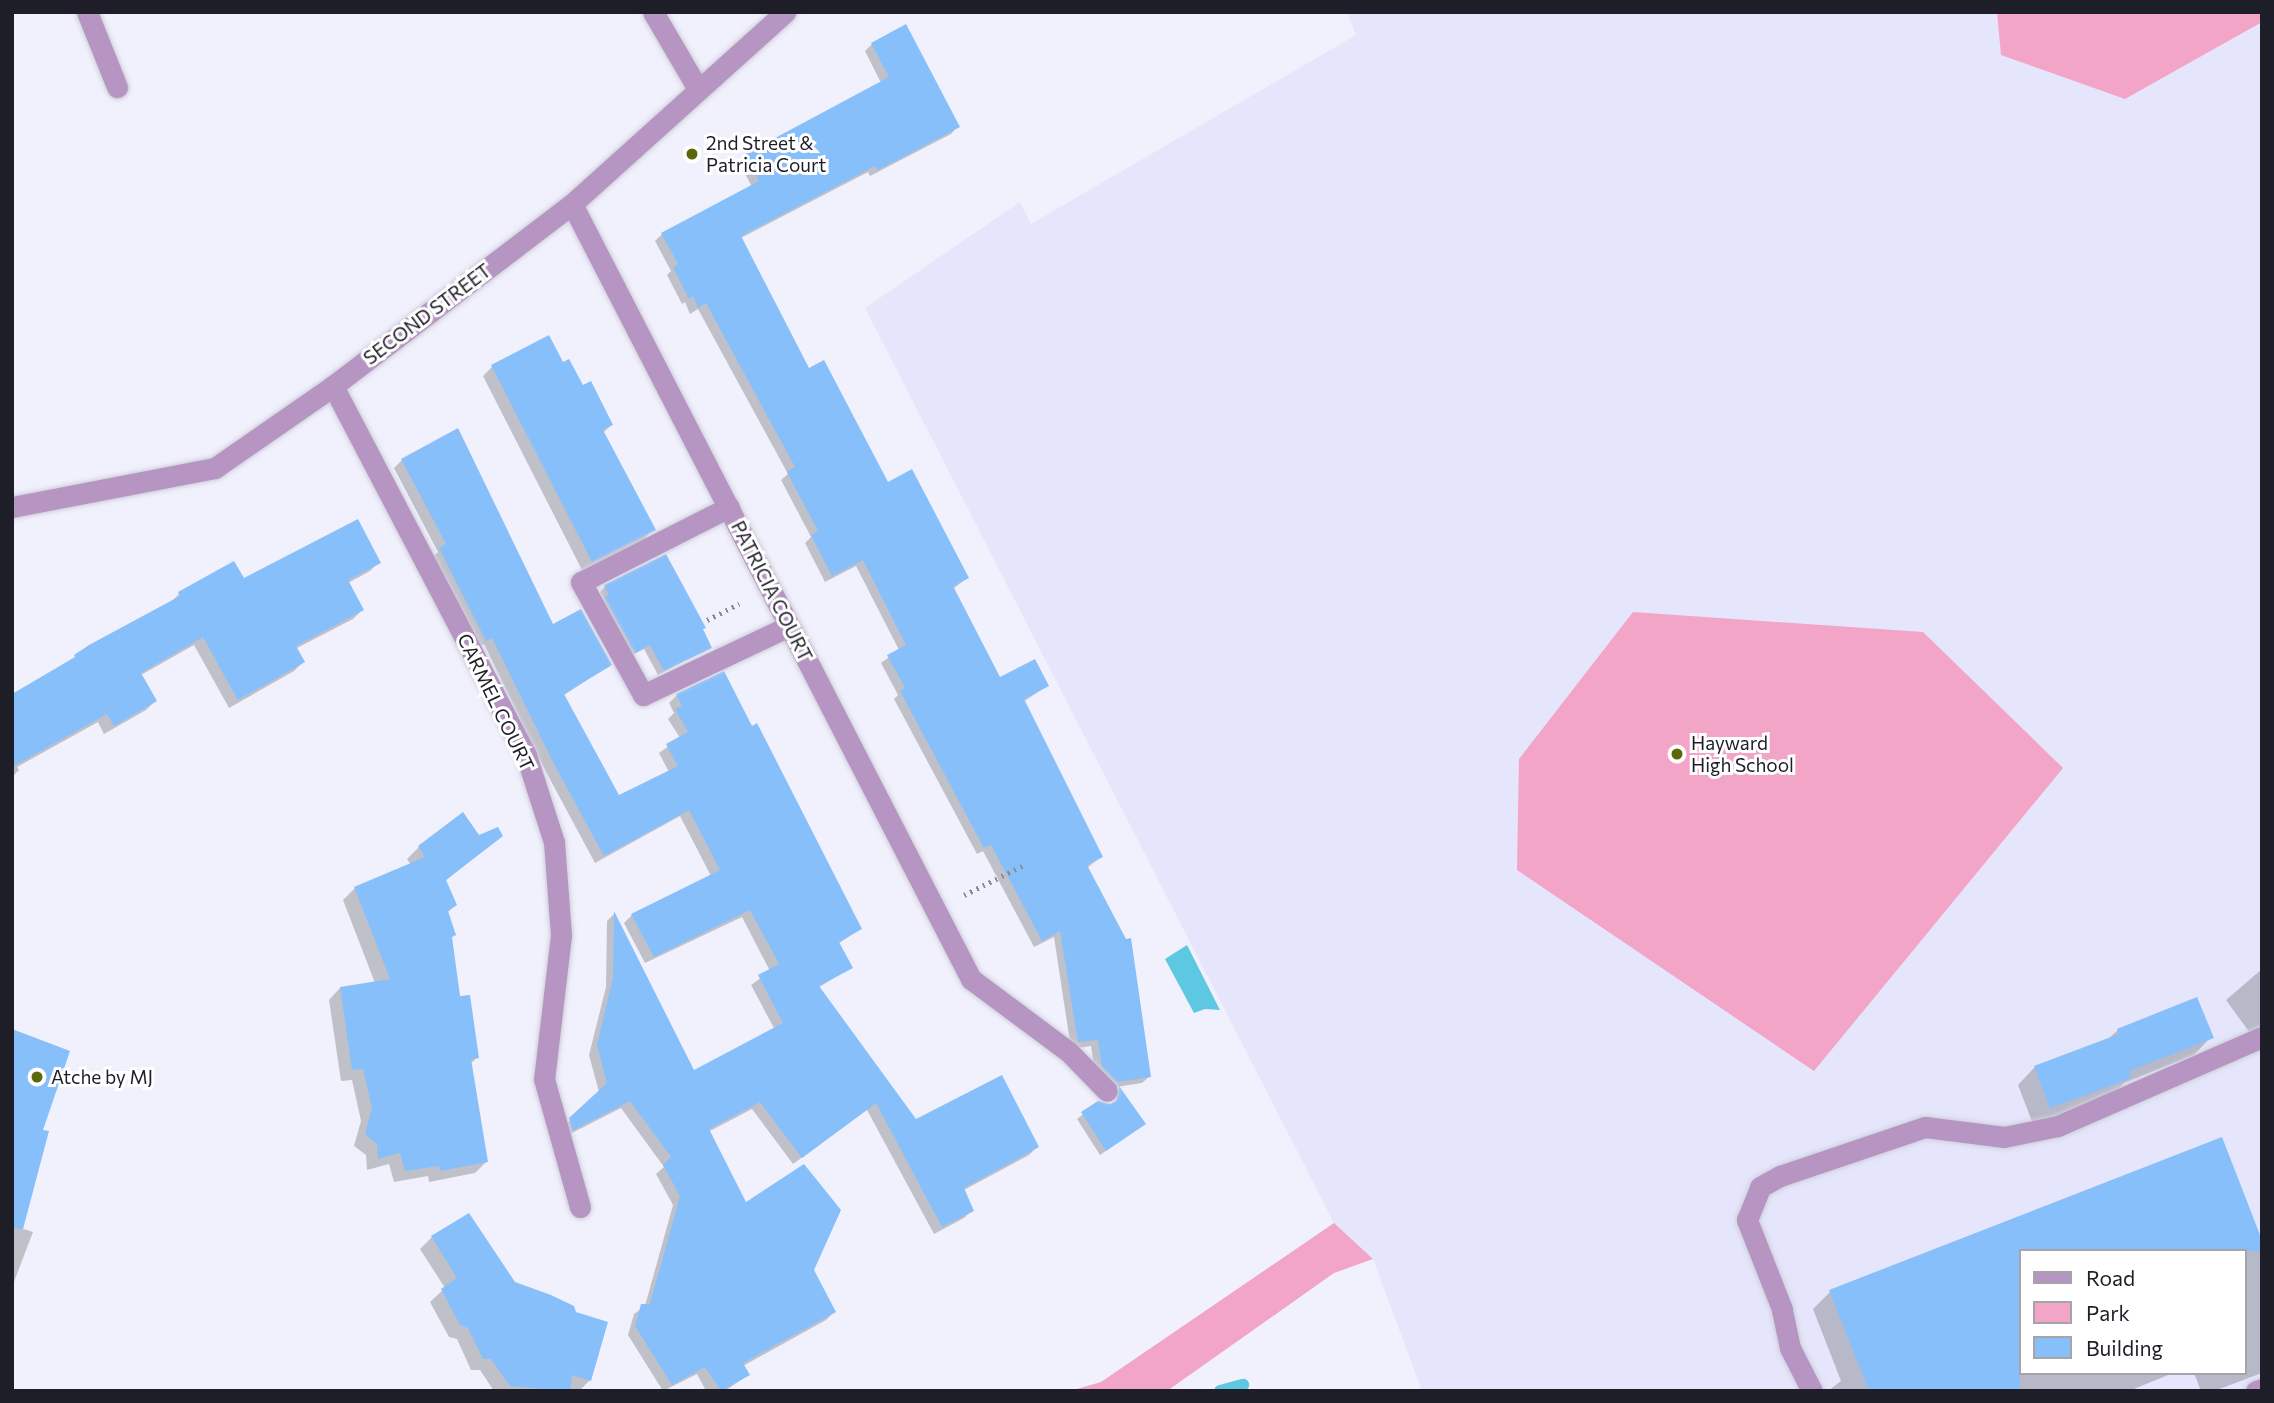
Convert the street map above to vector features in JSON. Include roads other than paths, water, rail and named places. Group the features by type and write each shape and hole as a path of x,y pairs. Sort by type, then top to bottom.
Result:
{"street":[{"path":"87,12 117,87"},
{"path":"653,12 698,89"},
{"name":"SECOND STREET","path":"12,507 215,468 333,386 572,204 785,12"},
{"name":"PATRICIA COURT","path":"572,204 971,979 1069,1052 1107,1091"},
{"name":"CARMEL COURT","path":"333,386 526,755 554,842 561,935 544,1079 580,1207"},
{"path":"729,507 581,582 643,695 789,626"},
{"path":"1812,1391 1790,1348 1782,1309 1747,1220 1760,1187 1780,1176 1926,1127 2004,1137 2058,1126 2262,1037"},
{"path":"2256,1391 2262,1389"}],"water":[{"path":"1187,945 1220,1010 1205,1009 1194,1013 1165,959"}],"waterway":[{"path":"1220,1391 1243,1385"}],"place":[{"name":"2nd Street & Patricia Court","path":"692,154"},
{"name":"Hayward High School","path":"1677,754"},
{"name":"Atche by MJ","path":"37,1077"}]}
